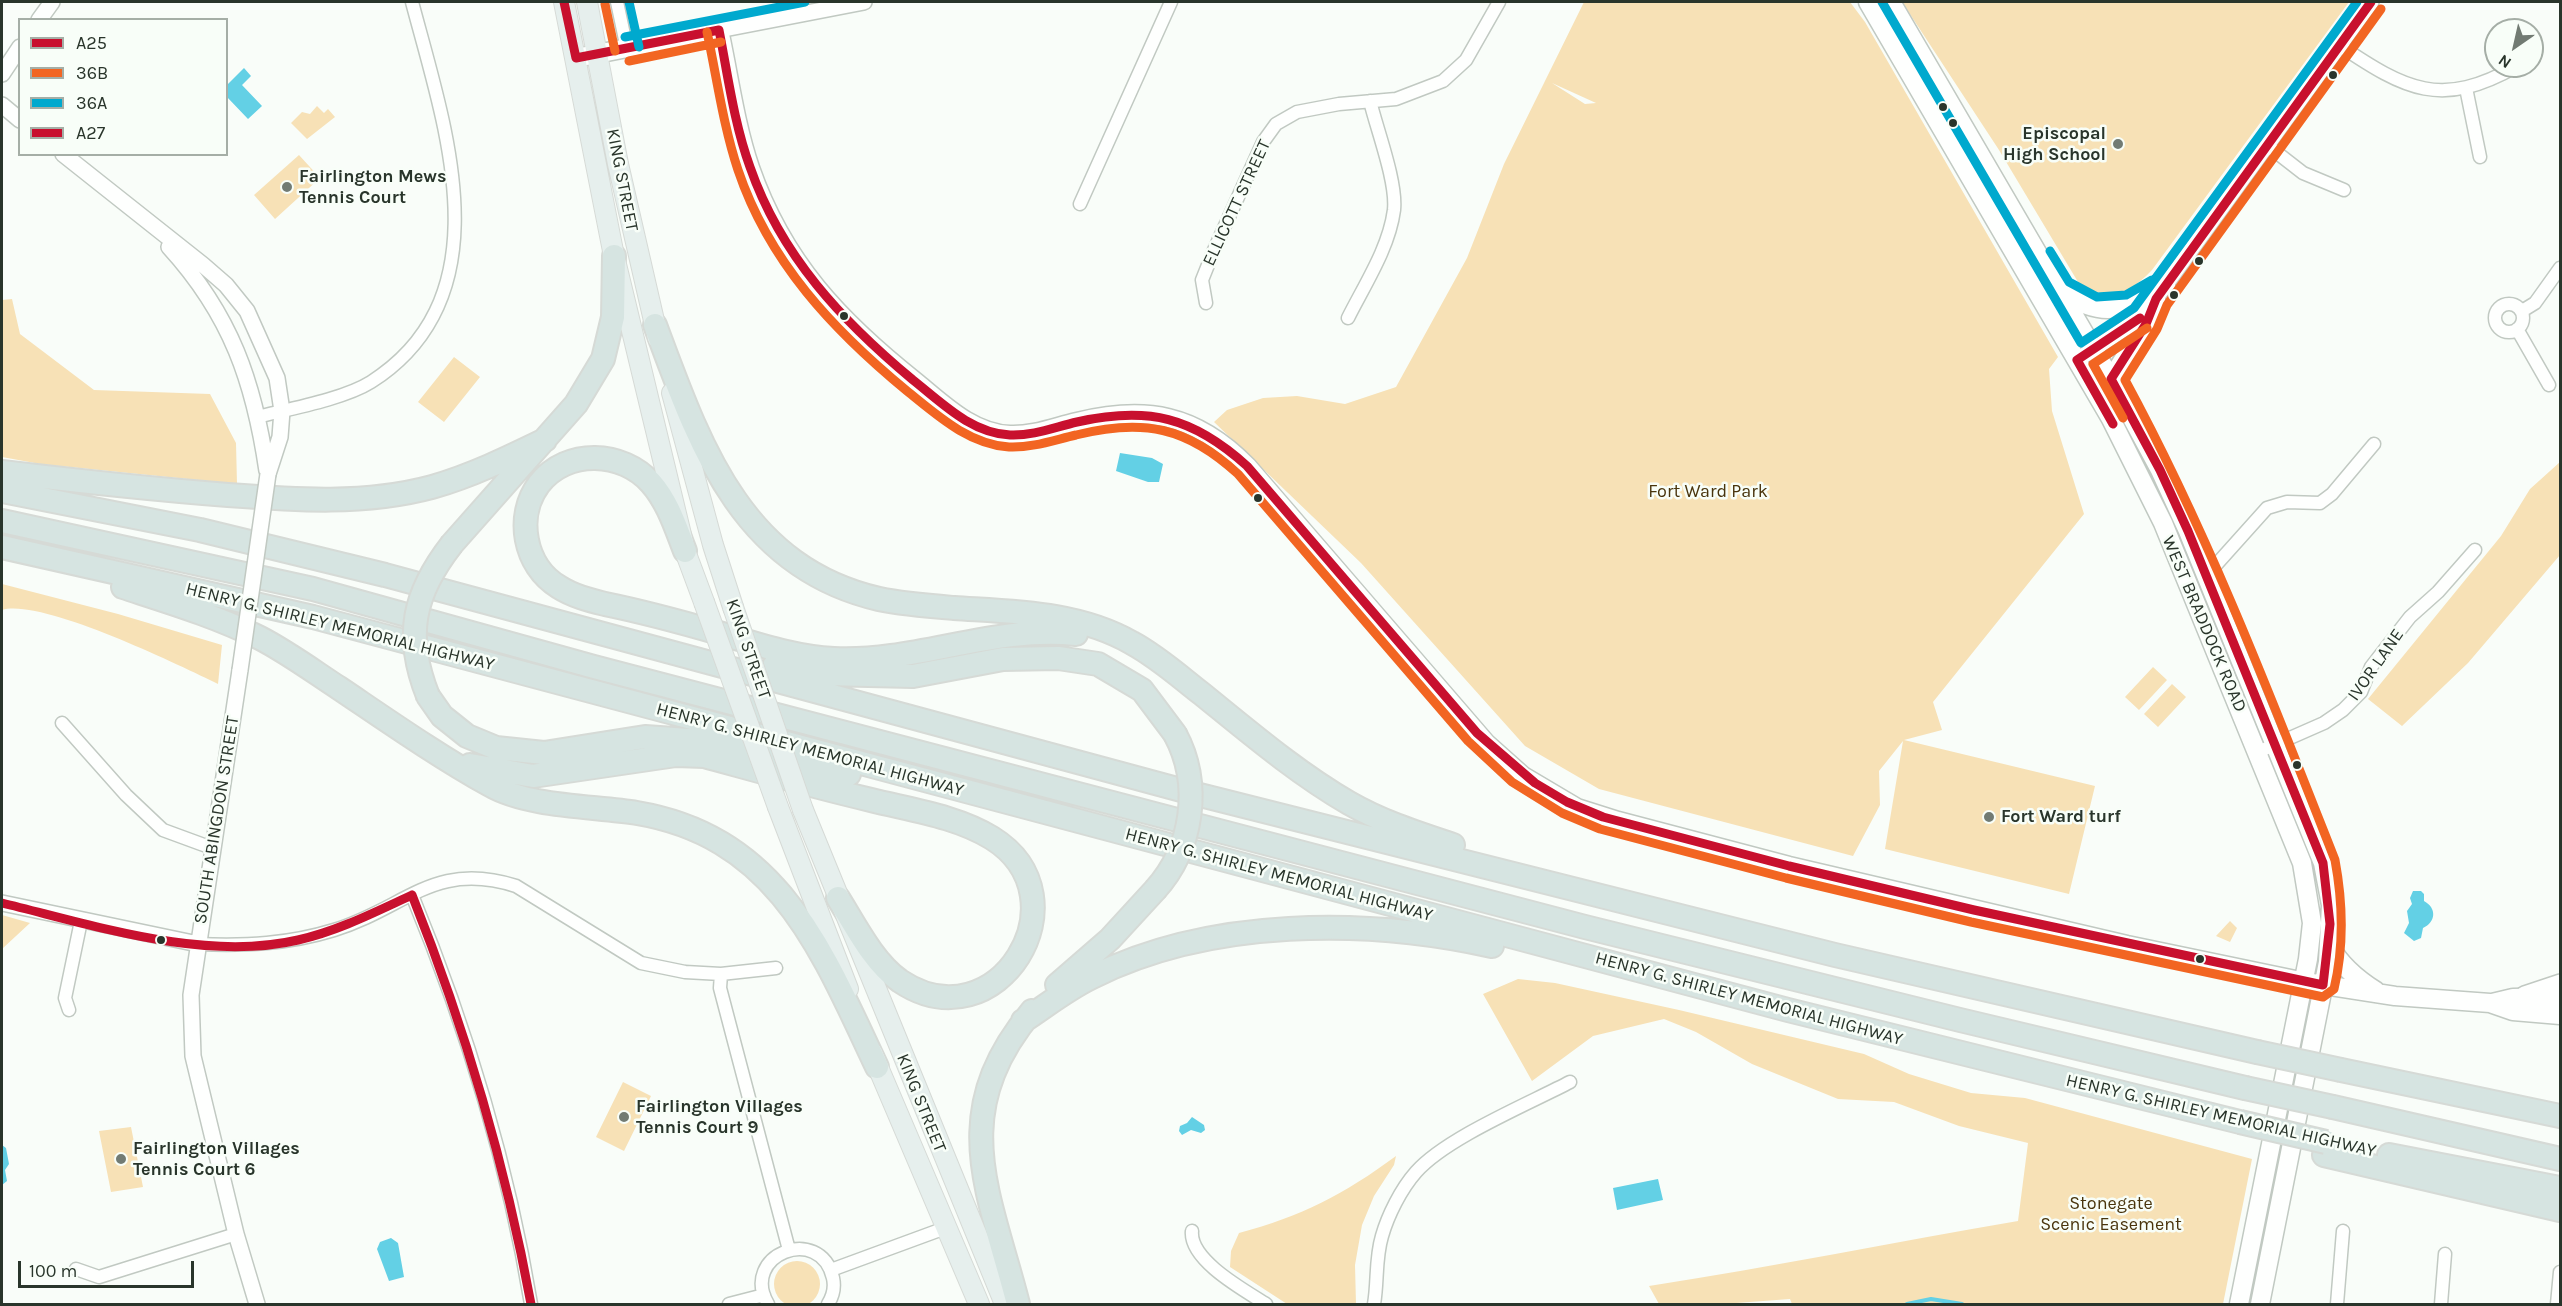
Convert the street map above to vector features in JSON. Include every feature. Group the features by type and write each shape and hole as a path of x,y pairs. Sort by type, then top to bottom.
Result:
{"highway":[{"path":"614,256 613,317 603,359 576,404 436,564 419,597 413,627 418,671 428,696 442,716 467,736 496,748 544,753 645,737 717,742 816,768 1015,806"},
{"path":"655,325 684,402 718,478 764,536 796,562 838,585 880,599 947,607 1007,610 1077,621 1114,634 1160,661 1310,777 1350,804 1390,824 1681,916"},
{"path":"2,472 107,486 318,501 374,497 431,487 491,466 545,440"},
{"path":"686,551 665,503 650,482 630,465 609,459 575,460 550,474 539,484 530,501 525,540 535,562 558,586 592,601 663,616 787,653 833,659 876,658 1016,633 1054,632 1086,635 1118,643 1160,661"},
{"path":"2,491 247,541 385,575 1192,794 1969,987 2256,1052 2560,1116"},
{"path":"2,521 313,589 594,668 1585,927 1960,1020 2560,1160"},
{"name":"HENRY G. SHIRLEY MEMORIAL HIGHWAY","path":"2,547 313,617 636,702 1015,806 1788,1010 2122,1095 2166,1121 2239,1129 2325,1149 2560,1188"},
{"path":"2,558 112,584 208,615 260,638 492,787 542,801 617,810 671,821 705,834 744,859 782,893 810,932 842,989 877,1067"},
{"path":"627,640 824,674 913,676 1003,659 1058,658 1098,664 1142,690 1175,734 1186,754 1192,793 1186,834 1168,875 1110,939 1044,997 1023,1021 990,1076 981,1115 980,1133 984,1179 1018,1305"},
{"path":"445,758 502,773 533,776 667,756 704,756 950,820 994,839 1021,869 1032,900 1031,932 1018,960 985,988 956,997 934,996 914,988 890,972 862,936 838,898"},
{"path":"1023,1021 1057,997 1093,976 1167,950 1282,928 1325,927 1392,930 1456,938 1676,988 1788,1010"},
{"path":"2472,1099 2517,1093 2560,1101"},
{"path":"2397,1122 2560,1147"},
{"path":"2325,1149 2560,1210"}],"main road":[{"name":"KING STREET","path":"564,2 614,256 686,551 778,807 817,902 877,1067 948,1227 979,1305"},
{"name":"KING STREET","path":"587,2 620,175 655,325 713,545 803,810 1005,1305"},
{"name":"WEST BRADDOCK ROAD","path":"1868,2 2077,360 2154,504 2302,863 2312,923 2305,982 2239,1305"},
{"name":"WEST BRADDOCK ROAD","path":"1891,2 2111,379 2160,470 2206,576 2323,863 2331,905 2330,946 2259,1305"},
{"path":"576,58 719,30 741,134 759,191 791,255 814,289 845,322 949,409 977,428 990,432 1024,434 1087,420 1135,413 1183,422 1217,440 1247,466 1477,733 1512,768 1546,791 1578,808 1603,817 1789,866 2127,945 2323,985 2380,994 2490,1003 2513,1011 2560,1015"},
{"path":"2060,291 2094,309 2113,310 2130,306 2161,292"},
{"path":"2111,379 2141,332 2161,292"},
{"path":"2330,946 2337,959 2350,973 2380,994"},
{"path":"2490,1003 2513,998 2560,997"}],"street":[{"path":"40,18 52,2"},
{"path":"257,417 329,398 369,383 407,354 424,334 438,311 446,287 455,240 454,187 440,115 412,2"},
{"path":"617,2 627,49"},
{"path":"719,30 864,2"},
{"path":"1080,204 1171,2"},
{"name":"ELLICOTT STREET","path":"1206,303 1202,280 1263,142 1276,124 1297,112 1408,96 1430,87 1457,70 1476,45 1499,2"},
{"path":"2077,360 2142,317 2371,2"},
{"path":"2339,45 2401,83 2440,90 2466,88 2494,78"},
{"path":"2,74 18,50"},
{"path":"2466,88 2480,157"},
{"path":"1348,318 1378,260 1394,210 1393,190 1370,101"},
{"path":"2,105 18,118"},
{"path":"2267,145 2303,173 2344,190"},
{"path":"65,156 145,221 191,263 226,285 254,322 277,378 282,411 280,437 268,474"},
{"path":"191,263 237,346 257,417 268,474"},
{"path":"2522,311 2535,303 2560,268"},
{"path":"2517,329 2506,330 2499,327 2495,321 2496,314 2500,307 2507,303 2522,311"},
{"path":"2517,329 2523,320 2522,311"},
{"path":"237,346 250,338 254,322"},
{"path":"2517,329 2549,386"},
{"path":"2206,576 2267,508 2287,502 2320,503 2332,494 2374,444"},
{"name":"SOUTH ABINGDON STREET","path":"257,1305 236,1234 193,1056 191,995 268,474"},
{"name":"IVOR LANE","path":"2258,752 2343,710 2361,692 2371,667 2410,617 2438,592 2475,550"},
{"path":"62,723 126,795 163,830 212,848"},
{"path":"2,903 198,944 257,945 307,937 337,929 438,881 469,877 494,879 516,886 540,899 641,963 661,969 721,974 776,968"},
{"path":"412,895 438,956 475,1071 522,1252 531,1305"},
{"path":"69,1010 65,998 81,921"},
{"path":"721,974 720,988 789,1250"},
{"path":"2490,1003 2560,982"},
{"path":"1374,1305 1378,1251 1382,1234 1392,1211 1418,1171 1447,1147 1570,1082"},
{"path":"831,1270 948,1227"},
{"path":"1192,1231 1192,1242 1199,1254 1266,1305"},
{"path":"2337,1305 2343,1231"},
{"path":"76,1269 99,1277 236,1234"},
{"path":"729,1305 766,1300 762,1279 767,1266 777,1256 789,1250 803,1249 814,1252 831,1270 833,1291 828,1305"},
{"path":"2440,1305 2445,1254"},
{"path":"2556,1305 2560,1272"}],"green space":[{"name":"Fort Ward Park","path":"1584,2 1850,2 1865,22 2058,357 2049,369 2052,411 2084,514 1933,702 1942,730 1904,740 2095,786 2069,894 1885,849 1903,741 1879,771 1880,805 1853,856 1599,789 1525,746 1361,563 1214,422 1227,410 1263,398 1297,396 1345,404 1396,387 1467,258 1504,164","holes":["1552,83 1596,103 1585,104"]},
{"name":"Episcopal High School","path":"1902,2 2349,2 2152,270 2129,289 2105,295 2084,292 1999,150"},
{"path":"317,106 324,113 328,109 335,117 307,139 291,123 302,112 310,114"},
{"name":"Fairlington Mews Tennis Court","path":"299,155 320,178 275,219 254,195"},
{"path":"12,299 20,334 94,390 210,394 236,443 237,484 40,464 2,457 2,300"},
{"path":"454,357 480,377 444,422 418,402"},
{"path":"2560,462 2560,555 2468,663 2402,726 2368,699 2501,536 2530,489"},
{"path":"2,584 118,614 222,645 218,684 142,649 77,623 21,609 2,610"},
{"path":"2153,667 2167,680 2139,710 2125,697"},
{"path":"2172,684 2186,697 2158,727 2144,714"},
{"path":"2,915 30,923 2,949"},
{"path":"2230,921 2237,928 2230,942 2216,936"},
{"name":"Stonegate Scenic Easement","path":"1518,979 1555,983 1864,1054 1909,1074 1971,1093 2025,1098 2252,1159 2223,1304 1792,1304 1790,1299 1723,1304 1659,1304 1649,1286 2018,1221 2028,1143 1959,1126 1894,1102 1838,1099 1752,1064 1696,1032 1664,1019 1593,1036 1532,1081 1483,994"},
{"name":"Fairlington Villages Tennis Court 9","path":"623,1082 651,1096 624,1151 596,1137"},
{"name":"Fairlington Villages Tennis Court 6","path":"131,1127 143,1187 111,1192 99,1131"},
{"path":"1396,1156 1394,1165 1374,1196 1362,1225 1355,1265 1356,1304 1287,1304 1230,1267 1231,1251 1239,1233 1283,1219 1321,1203 1358,1182"},
{"path":"797,1261 813,1268 820,1284 813,1300 797,1307 781,1300 774,1284 781,1268"}],"water":[{"path":"244,68 251,76 242,85 262,106 248,119 228,98 228,84"},
{"path":"1120,453 1152,458 1163,464 1159,482 1148,482 1116,471"},
{"path":"2413,891 2421,891 2424,894 2424,901 2433,911 2432,919 2423,928 2421,938 2414,941 2404,933 2409,923 2407,911 2412,904 2410,898"},
{"path":"1192,1117 1204,1125 1205,1130 1201,1133 1191,1130 1182,1135 1179,1131 1180,1126"},
{"path":"2,1145 6,1148 9,1164 5,1170 7,1181 2,1185"},
{"path":"1658,1179 1663,1200 1617,1210 1613,1188"},
{"path":"391,1238 398,1243 404,1277 389,1281 377,1249 380,1242"}],"waterway":[{"path":"1907,1304 1931,1299 1962,1304"}],"transit line":[{"name":"A25","path":"564,2 576,58 719,30"},
{"name":"36A","path":"629,2 639,47"},
{"name":"36A","path":"625,37 805,2"},
{"name":"36A","path":"1882,2 2081,343 2134,308 2357,2"},
{"name":"A25","path":"719,30 740,134 763,199 796,258 816,285 887,358 958,415 982,429 996,433 1027,434 1102,417 1126,415 1168,420 1188,426 1208,436 1247,466 1477,733 1535,783 1567,802 1603,817 1789,866 1974,910 2323,985 2330,924 2323,863 2188,531 2160,470 2111,379 2146,324 2156,299 2371,2"},
{"name":"36B","path":"605,4 615,51"},
{"name":"36B","path":"707,32 724,119 738,170 767,235 806,292 829,319 880,368 954,427 994,445 1026,446 1100,430 1143,427 1163,430 1201,446 1238,474 1468,741 1512,782 1562,813 1600,829 1786,878 1971,922 2323,997 2334,989 2340,957 2341,909 2335,860 2211,556 2125,380 2157,329 2167,305 2381,9"},
{"name":"36B","path":"629,61 721,42"},
{"name":"36A","path":"2050,251 2069,282 2097,297 2126,295 2152,280"},
{"name":"A25","path":"2113,424 2077,360 2140,318"},
{"name":"36B","path":"2123,418 2093,364 2147,328"},
{"name":"A27","path":"412,895 449,995 482,1096 509,1199 531,1304"},
{"name":"A27","path":"2,903 149,938 225,947 262,946 313,936 412,895"}],"place":[{"name":"Episcopal High School","path":"2118,144"},
{"name":"Fairlington Mews Tennis Court","path":"287,187"},
{"name":"Fort Ward turf","path":"1989,817"},
{"name":"Fairlington Villages Tennis Court 9","path":"624,1117"},
{"name":"Fairlington Villages Tennis Court 6","path":"121,1159"}]}
